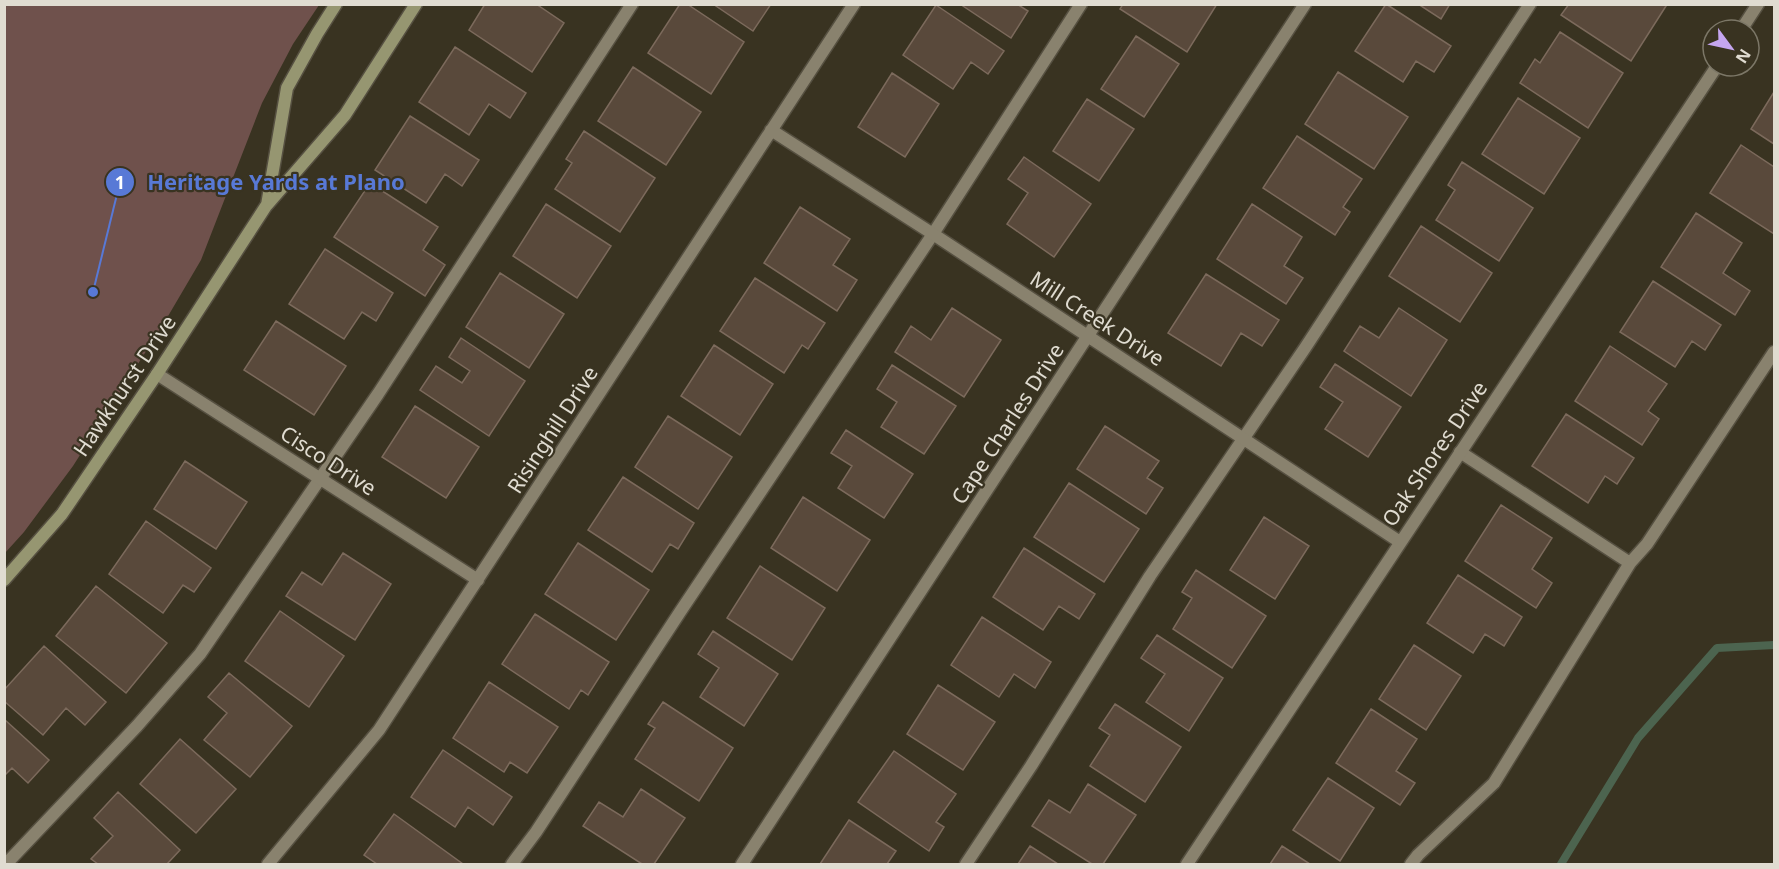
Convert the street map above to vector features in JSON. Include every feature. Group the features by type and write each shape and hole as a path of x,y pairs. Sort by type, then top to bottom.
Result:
{"street":[{"name":"Hawkhurst Drive","path":"266,206 287,88 336,4"},
{"name":"Hawkhurst Drive","path":"4,580 62,514 157,374 266,206 345,115 416,4"},
{"path":"6,864 137,726 200,654 378,394 632,4"},
{"name":"Risinghill Drive","path":"268,864 380,730 854,4"},
{"path":"512,864 536,832 933,234 1081,4"},
{"name":"Cape Charles Drive","path":"742,864 1305,4"},
{"path":"966,864 1031,766 1150,576 1244,439 1530,4"},
{"path":"1749,18 1758,4"},
{"name":"Oak Shores Drive","path":"1187,864 1709,78"},
{"name":"Mill Creek Drive","path":"771,130 1400,542"},
{"path":"1411,864 1494,783 1630,563 1647,544 1774,352"},
{"name":"Cisco Drive","path":"157,374 478,580"},
{"path":"1460,452 1630,563"}],"shaded area":[{"path":"5,4 319,5 293,44 262,103 201,260 164,323 73,466 24,532 5,553"}],"building":[{"path":"485,4 536,4 564,23 532,72 469,30"},
{"path":"680,4 687,4 744,42 711,94 648,53"},
{"path":"713,4 771,4 753,31"},
{"path":"960,4 1017,4 1028,11 1011,38"},
{"path":"1123,4 1217,4 1187,52 1120,9"},
{"path":"1386,4 1451,46 1434,72 1416,61 1403,82 1355,51"},
{"path":"1418,4 1450,4 1441,19"},
{"path":"1569,4 1664,4 1666,6 1631,61 1561,15"},
{"path":"936,5 1004,51 988,74 971,62 953,89 903,55"},
{"path":"1560,32 1623,73 1588,128 1520,83 1535,59 1540,63"},
{"path":"1136,36 1179,64 1144,117 1101,89"},
{"path":"455,47 526,93 510,118 489,104 469,135 419,102"},
{"path":"633,67 701,112 666,165 598,121"},
{"path":"1338,72 1408,117 1374,169 1305,124"},
{"path":"892,73 939,104 905,157 858,127"},
{"path":"1774,92 1774,144 1751,129"},
{"path":"1518,98 1580,138 1544,194 1482,154"},
{"path":"1087,99 1134,129 1099,181 1053,151"},
{"path":"410,116 479,160 462,186 445,174 426,203 375,170"},
{"path":"584,131 655,178 620,232 555,189 572,163 566,159"},
{"path":"1297,136 1362,179 1343,207 1350,212 1335,235 1263,188"},
{"path":"1741,145 1774,167 1774,234 1710,193"},
{"path":"1024,157 1091,204 1054,257 1007,224 1028,193 1008,179"},
{"path":"1462,162 1533,208 1499,261 1436,220 1455,190 1448,185"},
{"path":"370,183 438,227 423,250 445,265 425,296 334,237"},
{"path":"546,204 611,246 577,298 513,256"},
{"path":"1252,204 1302,237 1284,266 1303,278 1286,304 1217,259"},
{"path":"800,207 850,239 833,265 857,280 837,311 764,263"},
{"path":"1696,213 1742,243 1723,273 1750,291 1735,315 1661,267"},
{"path":"1421,226 1492,273 1460,322 1389,276"},
{"path":"325,249 393,293 376,321 362,312 344,339 289,304"},
{"path":"500,273 564,314 529,368 466,327"},
{"path":"1206,274 1279,320 1262,346 1241,333 1221,366 1168,333"},
{"path":"755,278 825,323 808,349 802,345 784,373 720,331"},
{"path":"1653,281 1721,325 1705,350 1692,341 1675,367 1620,332"},
{"path":"952,308 1001,340 964,397 895,352 911,326 931,340"},
{"path":"1399,308 1447,340 1411,396 1344,351 1360,326 1379,338"},
{"path":"276,321 346,366 314,415 244,370"},
{"path":"461,338 525,381 489,436 420,390 436,366 462,383 470,371 449,357"},
{"path":"714,345 773,384 740,435 681,396"},
{"path":"1610,346 1667,384 1648,411 1659,419 1642,445 1575,401"},
{"path":"1335,364 1401,407 1368,457 1325,429 1343,402 1320,387"},
{"path":"892,365 956,406 924,454 881,427 897,402 877,389"},
{"path":"415,406 479,447 446,498 382,457"},
{"path":"1566,414 1634,458 1617,484 1605,476 1588,503 1532,466"},
{"path":"668,416 732,457 698,509 635,467"},
{"path":"1105,426 1159,461 1147,478 1163,488 1146,514 1077,469"},
{"path":"846,430 913,474 884,518 838,488 852,466 831,453"},
{"path":"185,461 247,502 216,549 154,509"},
{"path":"623,477 694,523 678,549 670,544 652,572 588,530"},
{"path":"1069,483 1139,529 1104,582 1034,537"},
{"path":"803,497 870,540 837,591 771,548"},
{"path":"1501,505 1552,538 1532,569 1552,583 1536,608 1465,561"},
{"path":"1264,517 1309,546 1275,599 1230,570"},
{"path":"146,521 211,568 194,592 183,585 163,613 109,574"},
{"path":"578,543 649,590 616,640 545,594"},
{"path":"1024,548 1095,594 1079,619 1059,606 1043,630 993,597"},
{"path":"343,553 391,584 355,640 286,596 302,572 322,585"},
{"path":"760,566 825,608 792,660 727,618"},
{"path":"1196,570 1266,616 1232,668 1173,629 1192,598 1182,592"},
{"path":"1458,575 1522,617 1504,646 1485,634 1473,653 1427,623"},
{"path":"96,586 167,643 126,693 56,636"},
{"path":"280,611 344,656 309,707 245,661"},
{"path":"535,614 609,662 588,695 581,690 569,709 502,664"},
{"path":"982,617 1051,662 1035,688 1014,674 999,697 951,665"},
{"path":"713,631 778,674 744,726 700,697 719,668 698,654"},
{"path":"1157,635 1223,678 1189,731 1146,702 1165,674 1141,658"},
{"path":"1414,645 1461,676 1426,730 1379,699"},
{"path":"44,646 106,702 85,725 66,708 43,735 4,701 4,690"},
{"path":"229,673 292,726 250,777 204,740 227,713 208,697"},
{"path":"489,682 558,727 527,773 510,762 504,772 453,738"},
{"path":"938,685 995,722 963,770 907,734"},
{"path":"663,702 733,748 699,801 635,759 655,728 648,724"},
{"path":"1115,704 1181,747 1145,802 1090,766 1110,735 1099,728"},
{"path":"1371,709 1417,739 1396,771 1415,783 1400,805 1336,763"},
{"path":"4,719 49,760 28,783 12,768 4,776"},
{"path":"180,739 236,789 196,833 140,784"},
{"path":"443,750 512,797 493,825 468,807 455,827 411,797"},
{"path":"894,751 956,794 936,822 944,827 929,851 858,802"},
{"path":"1328,778 1374,808 1340,861 1293,830"},
{"path":"1088,784 1136,815 1103,864 1092,864 1032,826 1049,800 1070,813"},
{"path":"641,789 685,818 654,864 642,864 583,826 599,802 623,817"},
{"path":"118,792 180,850 167,864 98,864 91,859 113,836 94,818"},
{"path":"394,814 463,864 377,864 364,855"},
{"path":"849,820 896,851 887,864 820,864"},
{"path":"1030,846 1058,864 1018,864"},
{"path":"1282,846 1310,864 1270,864"}],"waterway":[{"path":"1561,864 1638,738 1717,648 1774,645"}],"place":[{"name":"Heritage Yards at Plano","path":"93,292"}]}
